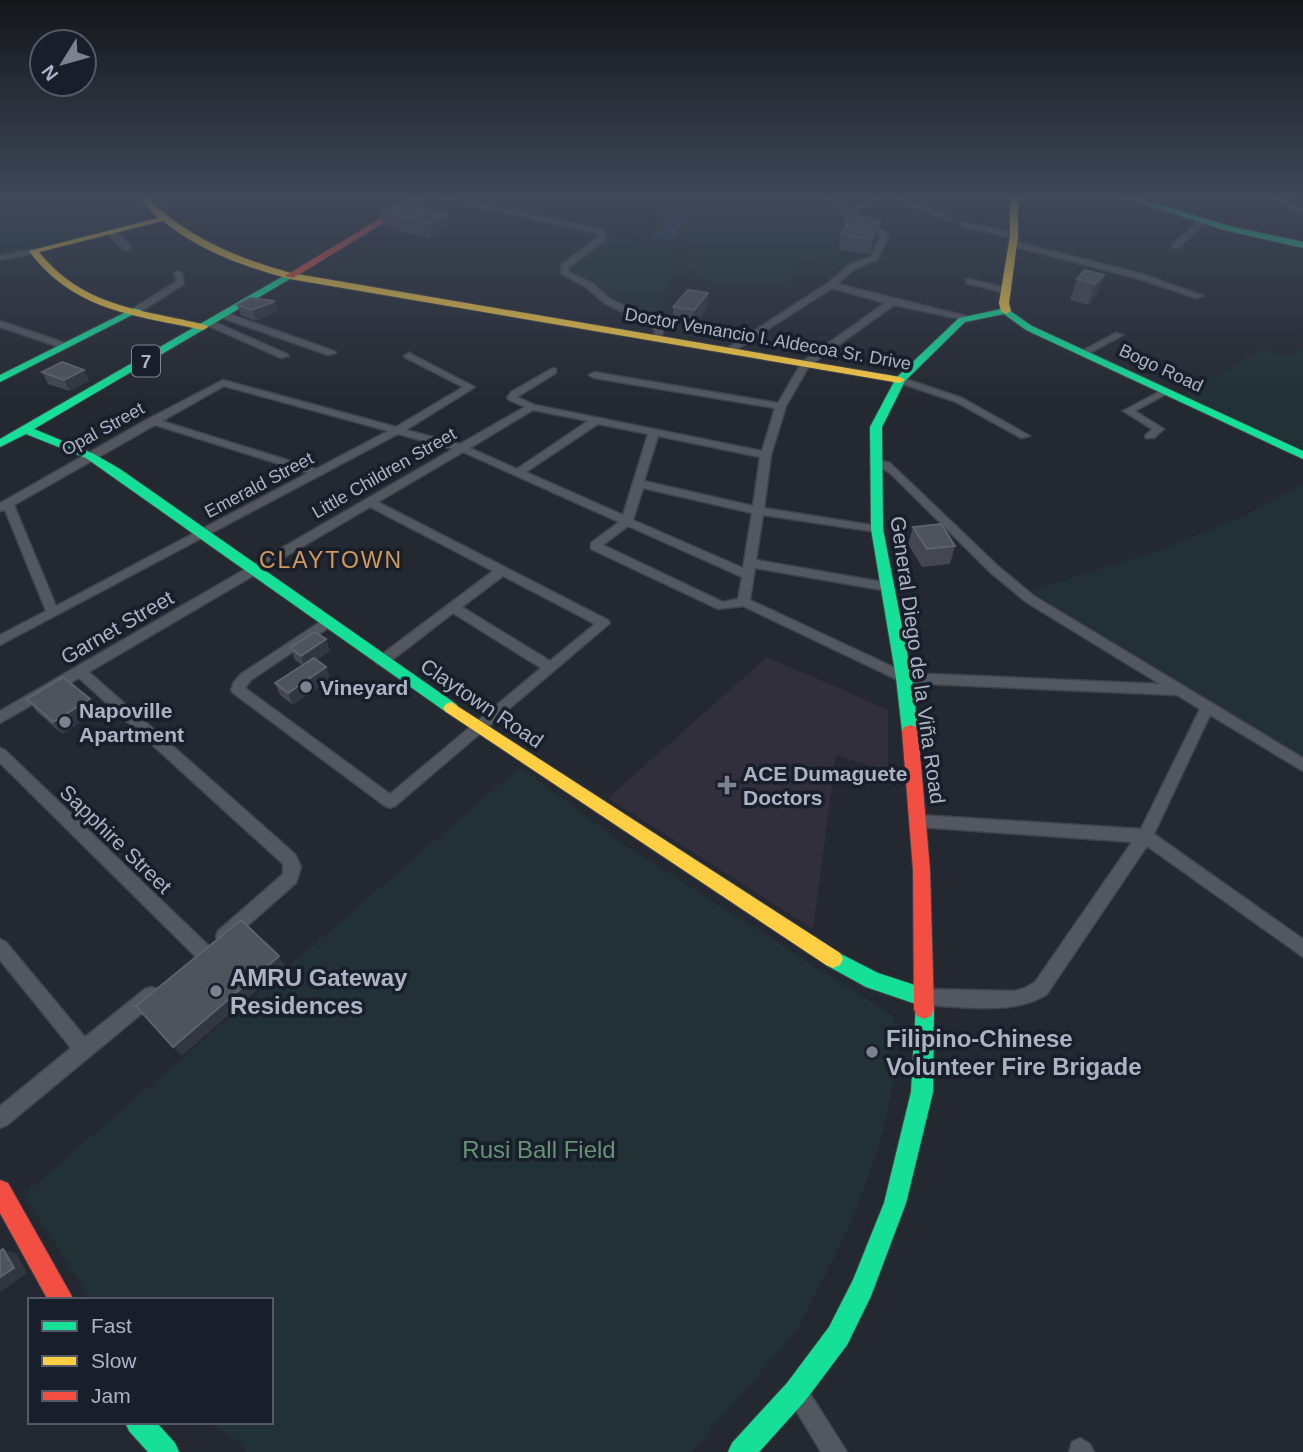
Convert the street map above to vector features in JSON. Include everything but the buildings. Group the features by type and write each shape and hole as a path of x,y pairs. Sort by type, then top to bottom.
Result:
{"main road":[{"path":"44,265 68,286 88,296 136,310 212,322"},
{"name":"Doctor Venancio I. Aldecoa Sr. Drive","path":"253,265 290,276 900,380"},
{"name":"7","path":"0,444 309,265"},
{"path":"1006,311 1004,303 1010,265"},
{"path":"0,379 136,310"},
{"name":"General Diego de la Viña Road","path":"741,1452 796,1392 838,1336 862,1287 895,1203 922,1092 925,944 920,821 904,677 877,529 876,427 900,380 962,320 1006,311"},
{"name":"Bogo Road","path":"1006,311 1021,324 1303,456"},
{"name":"Claytown Road","path":"27,430 90,456 205,533 327,623 480,728 824,954 873,981 923,997"},
{"path":"0,1191 61,1298"},
{"path":"140,1424 166,1452"}],"street":[{"path":"567,265 564,267 566,274 589,285 607,302 653,323 659,331 657,339"},
{"path":"728,351 831,285 856,265"},
{"path":"1101,265 1199,296"},
{"path":"136,310 175,288 181,282 178,273"},
{"path":"969,281 1006,291"},
{"path":"831,285 892,302 970,317"},
{"path":"744,602 766,454 781,406 805,364 892,302"},
{"path":"212,322 331,353"},
{"path":"212,322 284,356"},
{"path":"1,326 65,346"},
{"path":"1083,353 1119,335"},
{"name":"Emerald Street","path":"0,641 398,430 470,387 409,356"},
{"path":"553,370 513,395 514,399 532,407 766,454"},
{"path":"594,375 781,406"},
{"name":"Doctor Venancio I. Aldecoa Sr. Drive","path":"900,380 960,400 1025,436"},
{"name":"Opal Street","path":"4,505 223,383 398,430"},
{"path":"1150,436 1159,429 1128,411 1167,391"},
{"name":"Little Children Street","path":"254,569 532,407"},
{"path":"518,472 597,420"},
{"path":"152,421 318,473"},
{"path":"398,430 462,448 627,521 749,569 888,587"},
{"path":"654,432 627,521 595,545 722,606 744,602 904,677 1179,690"},
{"path":"875,462 894,471 995,570 1030,599 1303,765"},
{"path":"637,483 758,511 877,529"},
{"path":"327,623 246,677 239,685 238,691 390,802 604,623 369,502"},
{"path":"4,505 53,613"},
{"name":"Garnet Street","path":"0,718 254,569"},
{"path":"382,661 501,571"},
{"path":"454,608 551,668"},
{"name":"Sapphire Street","path":"0,754 198,958 290,878 293,867 289,859 79,671"},
{"path":"923,997 1014,999 1029,996 1041,988 1145,836 1207,708"},
{"path":"920,821 1145,836 1303,949"},
{"path":"0,947 84,1049"},
{"path":"0,1118 160,988"},
{"path":"796,1392 835,1452"}],"shaded area":[{"name":"ACE Dumaguete Doctors","path":"767,657 888,710 888,772 836,755 813,929 608,798"}],"green space":[{"path":"571,265 678,265 661,298 669,305 656,321 607,299 567,268"},
{"path":"687,265 798,265 786,285 712,281 698,277"},
{"path":"1303,348 1303,451 1184,394 1262,349 1284,357"},
{"path":"1303,484 1303,760 1149,670 1031,591 1171,546 1245,515"},
{"name":"Rusi Ball Field","path":"520,767 625,845 893,1016 894,1079 881,1141 851,1223 796,1331 691,1452 246,1452 240,1442 211,1424 273,1424 273,1298 91,1298 23,1195"}],"traffic: fast":[{"path":"0,444 290,276"},
{"path":"0,379 137,310"},
{"path":"1006,311 1029,328 1303,455"},
{"path":"910,731 904,678 877,529 876,427 900,380 962,320 1006,311"},
{"path":"27,430 90,456 116,472 451,708"},
{"path":"833,959 873,981 923,997"},
{"path":"741,1452 796,1392 838,1336 862,1287 895,1203 922,1092 924,1009"},
{"path":"140,1424 166,1452"}],"traffic: slow":[{"path":"45,265 63,283 94,299 130,311 203,327"},
{"path":"251,265 290,276"},
{"path":"1006,311 1004,303 1010,265"},
{"path":"290,276 900,380"},
{"path":"451,708 833,959"}],"traffic: jam":[{"path":"290,276 309,265"},
{"path":"910,731 922,870 924,1009"},
{"path":"0,1191 61,1298"}],"place":[{"name":"Vineyard","path":"306,687"},
{"name":"Napoville Apartment","path":"65,722"},
{"name":"ACE Dumaguete Doctors","path":"727,785"},
{"name":"AMRU Gateway Residences","path":"216,991"},
{"name":"Filipino-Chinese Volunteer Fire Brigade","path":"872,1052"}],"district":[{"name":"CLAYTOWN","path":"331,560"}]}
